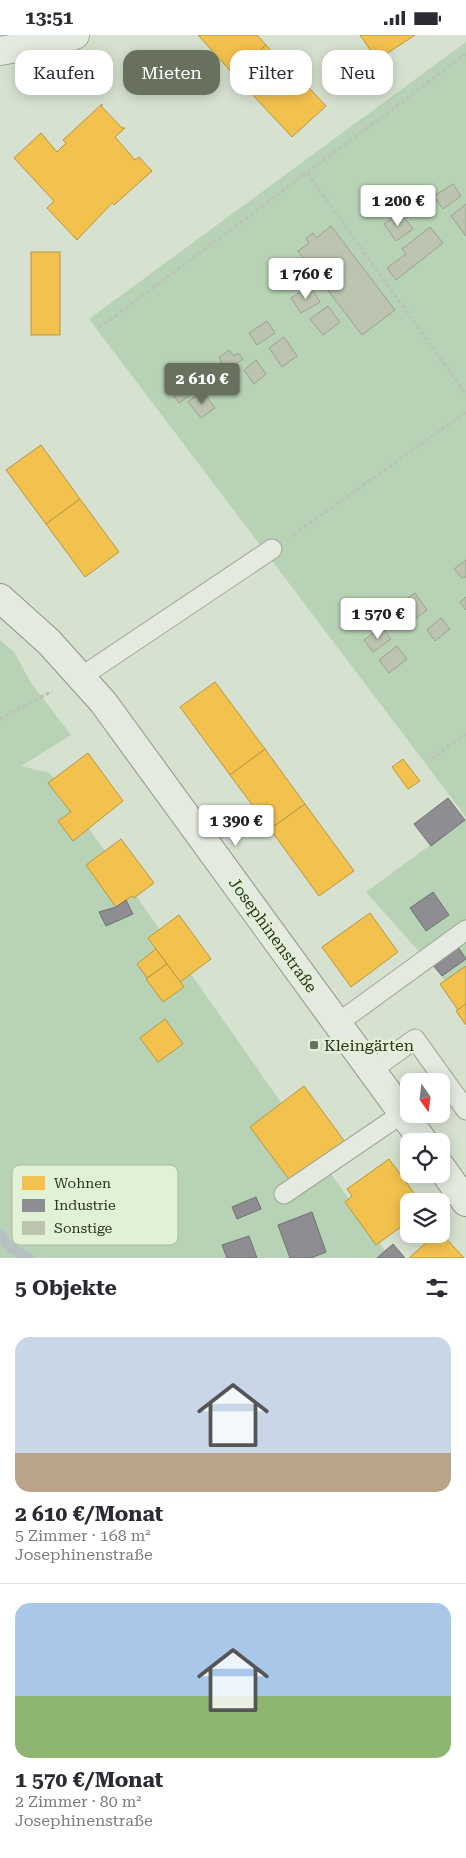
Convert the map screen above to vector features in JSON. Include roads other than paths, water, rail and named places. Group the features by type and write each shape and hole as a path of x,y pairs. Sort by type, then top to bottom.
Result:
{"street":[{"path":"0,51 62,40 74,35"},
{"name":"Josephinenstraße","path":"0,598 49,642 103,702 400,1109"},
{"path":"450,1180 466,1202"}],"lane":[{"path":"81,677 272,549"},
{"path":"338,1023 466,930"},
{"path":"372,1070 415,1039 466,1110"},
{"path":"284,1194 400,1115"}],"waterway":[{"path":"0,1234 9,1247 29,1258"}],"place":[{"name":"Kleingärten","path":"314,1045"}]}
